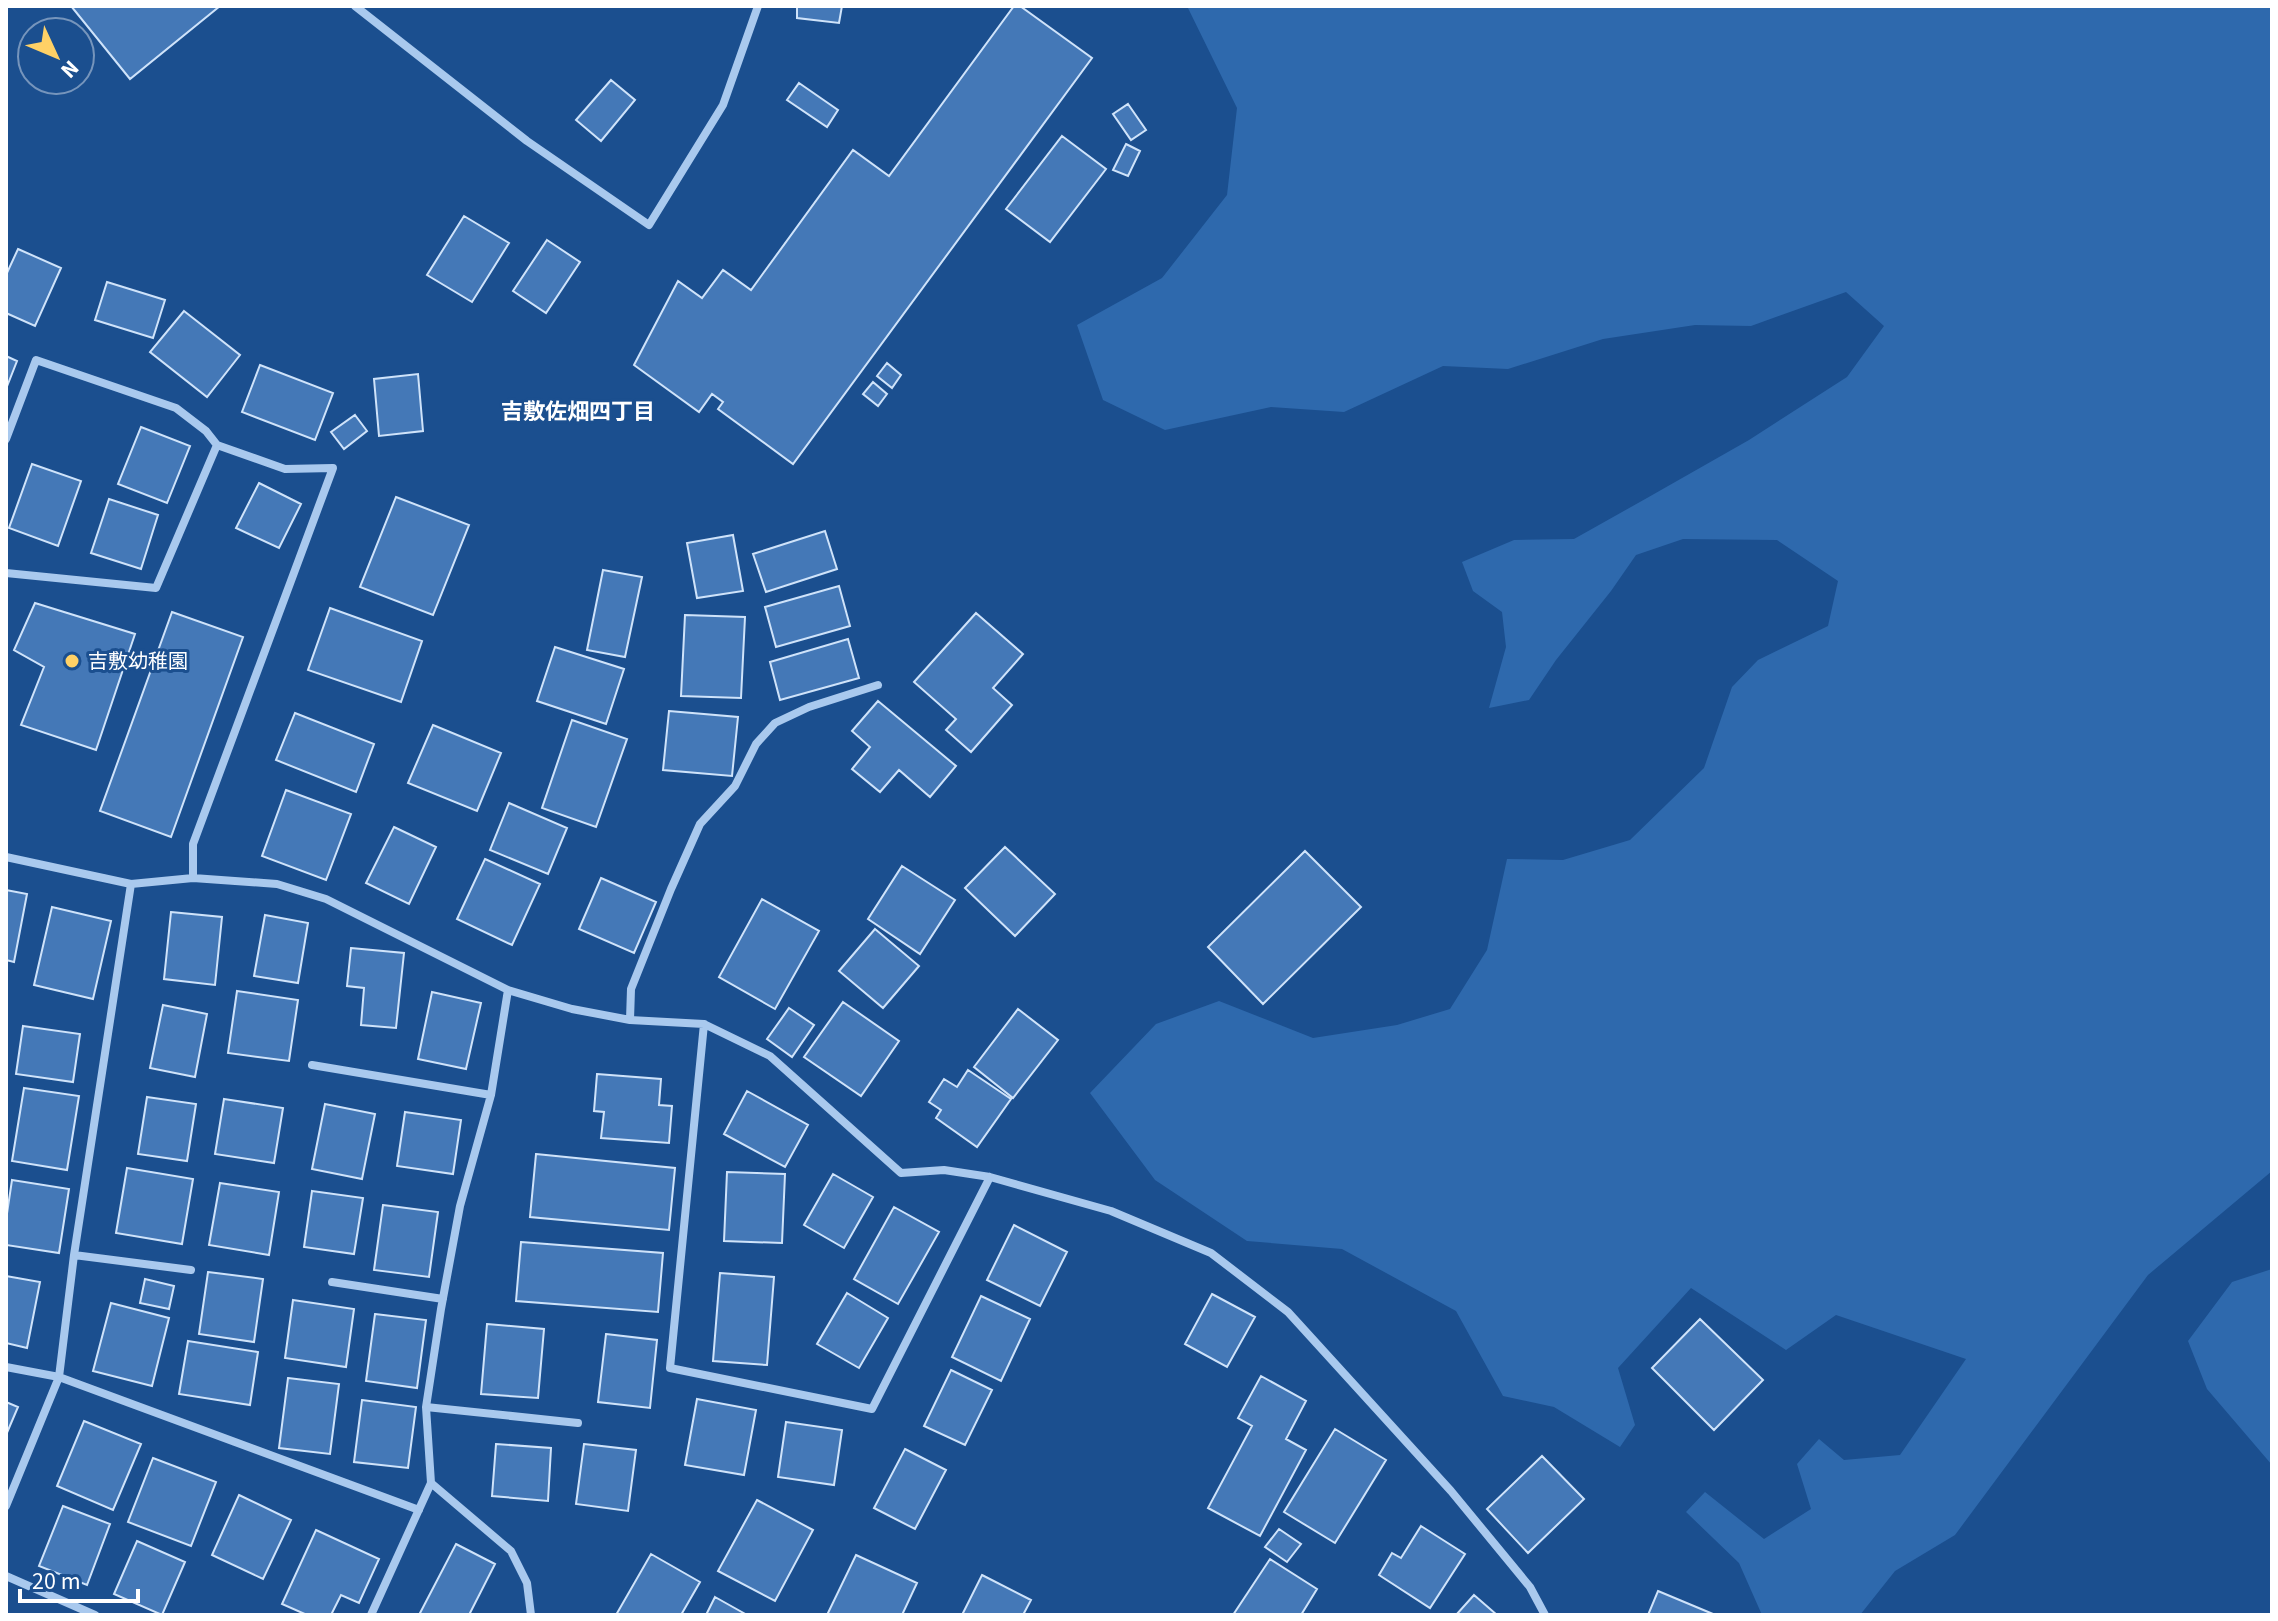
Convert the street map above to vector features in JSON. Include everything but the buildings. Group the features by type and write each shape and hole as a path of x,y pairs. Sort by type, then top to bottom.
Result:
{"street":[{"path":"355,6 527,141 649,225 723,105 758,6"},
{"path":"6,439 36,360 176,408 206,431 217,445 285,469 333,468 193,844 193,878"},
{"path":"6,573 156,588 217,445"},
{"path":"630,1020 631,989 676,876 700,824 735,786 756,744 775,723 809,707 878,685"},
{"path":"6,857 131,884 193,878 277,884 326,899 508,990 572,1009 630,1020 704,1024 770,1056 901,1173 944,1170 990,1177 1111,1211 1211,1253 1288,1312 1451,1491 1530,1587 1545,1615"},
{"path":"6,1506 59,1377 74,1255 131,884"},
{"path":"371,1615 431,1483 426,1407 460,1206 491,1095 508,990"},
{"path":"704,1024 670,1368 872,1409 990,1177"},
{"path":"312,1065 491,1095"},
{"path":"74,1255 191,1270"},
{"path":"332,1282 443,1299"},
{"path":"6,1367 59,1377 419,1510"},
{"path":"426,1407 578,1423"},
{"path":"431,1483 511,1551 527,1583 531,1615"},
{"path":"6,1576 95,1615"}],"shaded area":[{"path":"1187,6 2272,6 2272,1171 2148,1275 1955,1535 1895,1571 1860,1615 1762,1615 1739,1563 1686,1512 1705,1492 1764,1539 1811,1509 1797,1464 1819,1439 1844,1460 1900,1455 1966,1359 1836,1315 1786,1350 1691,1288 1618,1368 1635,1425 1620,1447 1554,1407 1503,1396 1456,1311 1342,1249 1247,1241 1155,1180 1090,1093 1156,1024 1219,1001 1313,1038 1397,1025 1450,1009 1487,950 1507,859 1563,860 1630,840 1704,768 1732,687 1758,660 1828,626 1838,581 1777,540 1683,539 1636,555 1529,700 1489,708 1506,647 1502,612 1473,591 1462,562 1514,540 1574,539 1749,440 1847,377 1884,326 1846,292 1751,326 1695,325 1603,339 1508,369 1443,366 1344,412 1271,407 1165,430 1103,400 1077,325 1162,278 1227,195 1237,108"},
{"path":"2272,1269 2272,1465 2207,1389 2188,1341 2232,1282"}],"place":[{"name":"吉敷幼稚園","path":"72,661"}],"district":[{"name":"吉敷佐畑四丁目","path":"578,411"}]}
